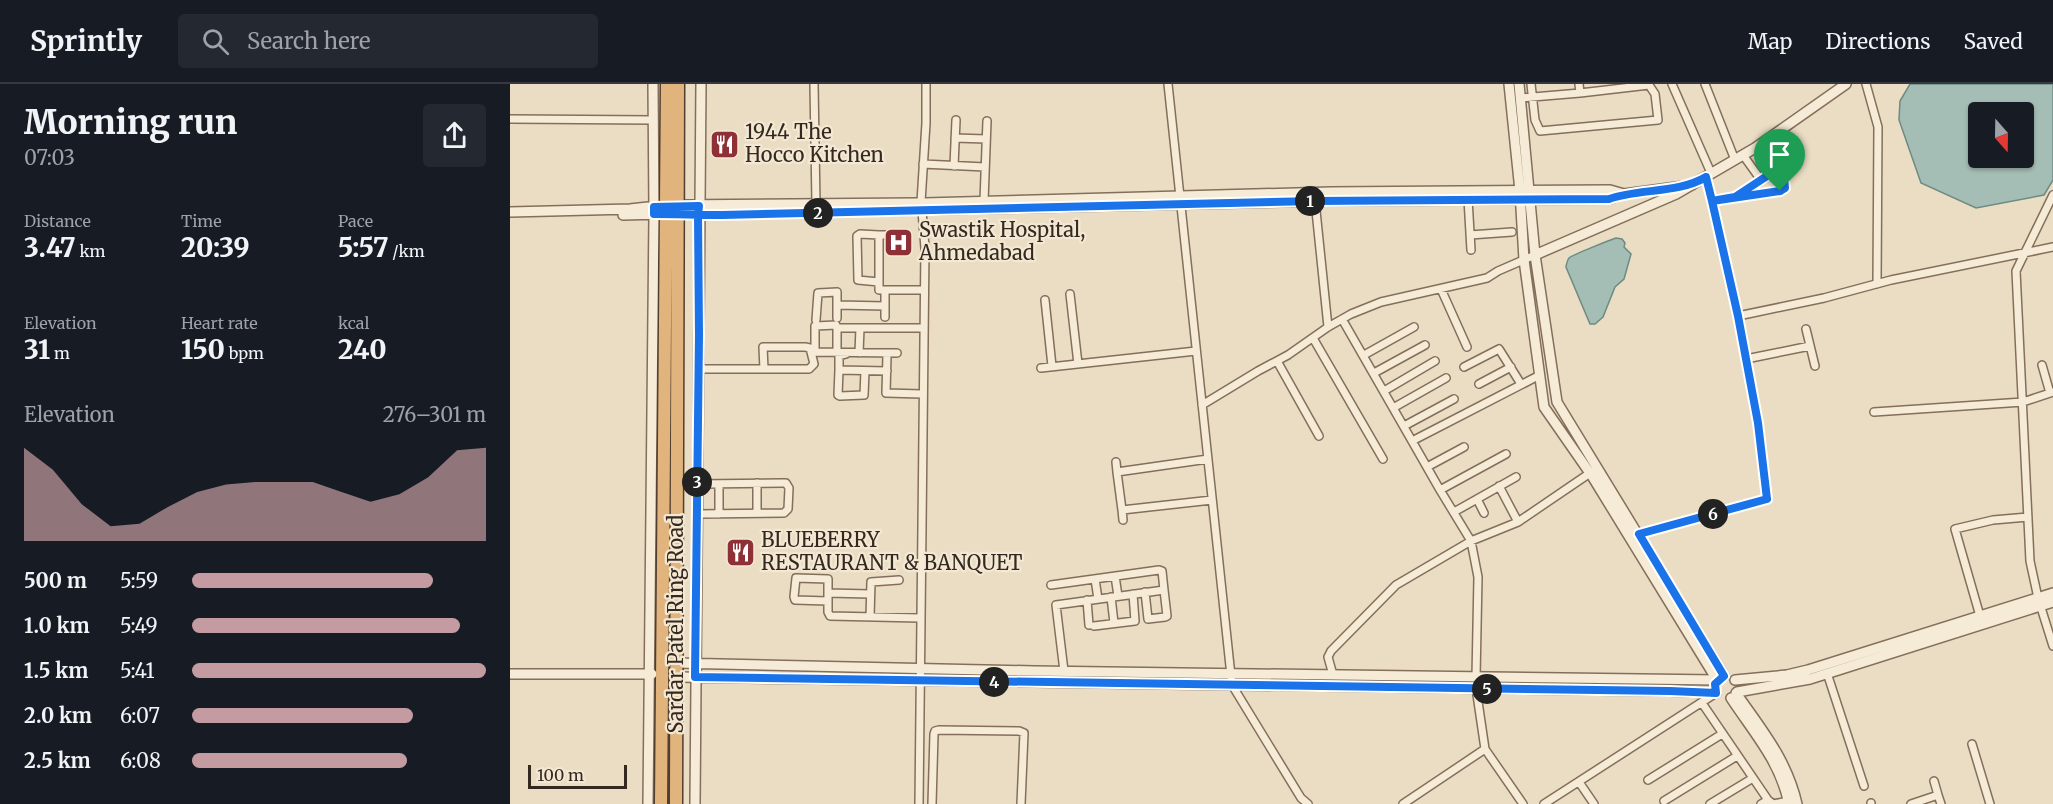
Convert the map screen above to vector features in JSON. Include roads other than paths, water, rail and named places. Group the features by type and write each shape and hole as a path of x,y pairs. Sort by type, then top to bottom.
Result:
{"highway":[{"name":"Sardar Patel Ring Road","path":"661,804 667,84"},
{"name":"Sardar Patel Ring Road","path":"676,804 676,663 666,210 678,84"}],"street":[{"name":"Sardar Patel Ring Road","path":"648,804 648,674 666,210 653,120 653,84"},
{"name":"Sardar Patel Ring Road","path":"695,804 698,210 701,84"},
{"path":"814,84 816,204"},
{"path":"919,804 925,248 921,207 926,84"},
{"path":"1168,84 1232,685 1301,801 1308,804"},
{"path":"1509,84 1557,402 1639,534 1720,678"},
{"path":"1519,84 1524,195 1524,260 1544,407 1590,473 1720,678"},
{"path":"1520,98 1533,98 1649,85 1655,94 1658,120 1540,131 1535,120 1533,98 1531,84"},
{"path":"1579,84 1580,93"},
{"path":"1639,534 1767,499 1758,423 1708,175 1672,84"},
{"path":"1705,84 1739,157 1761,180"},
{"path":"1202,405 1342,319 1381,302 1487,278 1498,271 1635,213 1692,185 1739,157 1846,84"},
{"path":"1866,84 1878,127 1876,284"},
{"path":"510,119 653,120"},
{"path":"954,166 956,120"},
{"path":"984,201 987,121"},
{"path":"955,138 986,139"},
{"path":"923,164 985,167"},
{"path":"1712,201 1780,191 1785,188 1782,168 1735,197"},
{"path":"698,210 816,204 921,207 984,201 1524,195 1609,199 1624,194 1692,185"},
{"path":"510,212 921,207 1180,200 1468,199 1524,195"},
{"path":"2053,195 2016,271 2031,561 2039,602 2053,646"},
{"path":"1468,199 1471,250"},
{"path":"1315,201 1328,327"},
{"path":"510,218 666,210"},
{"path":"1470,235 1512,232"},
{"path":"879,282 858,280 857,236 860,234 890,235"},
{"path":"879,235 879,290 924,290"},
{"path":"1738,316 2053,247"},
{"path":"1441,289 1467,347"},
{"path":"885,290 885,317"},
{"path":"816,320 817,293 837,292 837,318"},
{"path":"1070,294 1078,364"},
{"path":"1045,300 1053,366"},
{"path":"837,305 885,306"},
{"path":"1342,319 1471,541 1478,578 1476,677"},
{"path":"865,371 865,395 840,396 838,394 839,356 841,354 896,354 815,352 815,326 923,328"},
{"path":"1364,355 1414,327"},
{"path":"837,328 837,352"},
{"path":"859,352 860,328"},
{"path":"1806,329 1815,366"},
{"path":"1313,338 1383,459"},
{"path":"1374,374 1425,345"},
{"path":"698,369 764,369 812,368 814,364 812,351 805,346 763,347 764,369"},
{"path":"1746,359 1810,346"},
{"path":"1464,367 1499,349 1521,384"},
{"path":"1041,368 1196,351"},
{"path":"888,355 886,393 922,394"},
{"path":"1277,361 1319,436"},
{"path":"1384,391 1435,361"},
{"path":"1874,412 2023,402 2051,392 2042,364"},
{"path":"1479,384 1510,367"},
{"path":"839,370 887,371"},
{"path":"1412,441 1540,375"},
{"path":"1393,408 1446,378"},
{"path":"1404,426 1454,399"},
{"path":"1427,467 1464,447"},
{"path":"1440,490 1506,454"},
{"path":"1117,472 1208,459"},
{"path":"1116,462 1123,520"},
{"path":"1333,675 1328,657 1331,651 1396,585 1471,541 1518,522 1590,473"},
{"path":"1454,512 1516,477"},
{"path":"756,483 757,513"},
{"path":"697,484 786,483 789,489 786,512 697,514"},
{"path":"719,484 719,514"},
{"path":"1499,486 1518,522"},
{"path":"1477,499 1484,513"},
{"path":"1122,510 1212,500"},
{"path":"1980,616 1955,529 1993,520 2028,517"},
{"path":"1050,585 1161,570 1166,617 1148,619 1145,592"},
{"path":"1114,623 1115,576"},
{"path":"870,594 828,597 795,600 794,597 796,578 826,578 828,597 828,612 830,616 920,618"},
{"path":"1095,579 1098,599"},
{"path":"870,617 870,584 873,581 898,580"},
{"path":"1064,671 1055,607 1059,604 1164,590"},
{"path":"1720,678 1714,688 1722,699 1735,694 1800,681 2039,602 2053,593"},
{"path":"1087,600 1092,625 1135,621 1133,594"},
{"path":"676,663 1231,674 1720,678 1735,680 1787,675 1808,670 1980,616 2039,602 2053,602"},
{"path":"1827,673 1864,786"},
{"path":"510,674 662,675"},
{"path":"676,676 1716,693"},
{"path":"1702,703 1753,778 1765,802 1792,803 1782,776 1735,694 1737,683 1735,680"},
{"path":"1476,688 1485,749 1523,804"},
{"path":"1544,804 1716,693"},
{"path":"932,804 934,734 937,730 1022,732 1024,736 1021,804"},
{"path":"1648,780 1722,734"},
{"path":"1972,744 1990,804"},
{"path":"1403,804 1485,749"},
{"path":"1664,801 1737,756"},
{"path":"919,760 933,761"},
{"path":"919,775 933,775"},
{"path":"1710,804 1753,778"},
{"path":"1934,781 1941,804"},
{"path":"1579,782 1594,804"},
{"path":"1911,804 1938,795"}],"water":[{"path":"1910,84 2053,84 2053,180 2044,195 1976,208 1921,183 1899,120 1900,101"},
{"path":"1616,238 1622,239 1625,243 1624,247 1631,254 1624,279 1615,287 1603,317 1595,324 1590,324 1566,267 1572,256"}],"place":[{"name":"1944 The Hocco Kitchen","path":"724,144"},
{"name":"Swastik Hospital, Ahmedabad","path":"898,242"},
{"name":"BLUEBERRY RESTAURANT & BANQUET","path":"740,552"}]}
